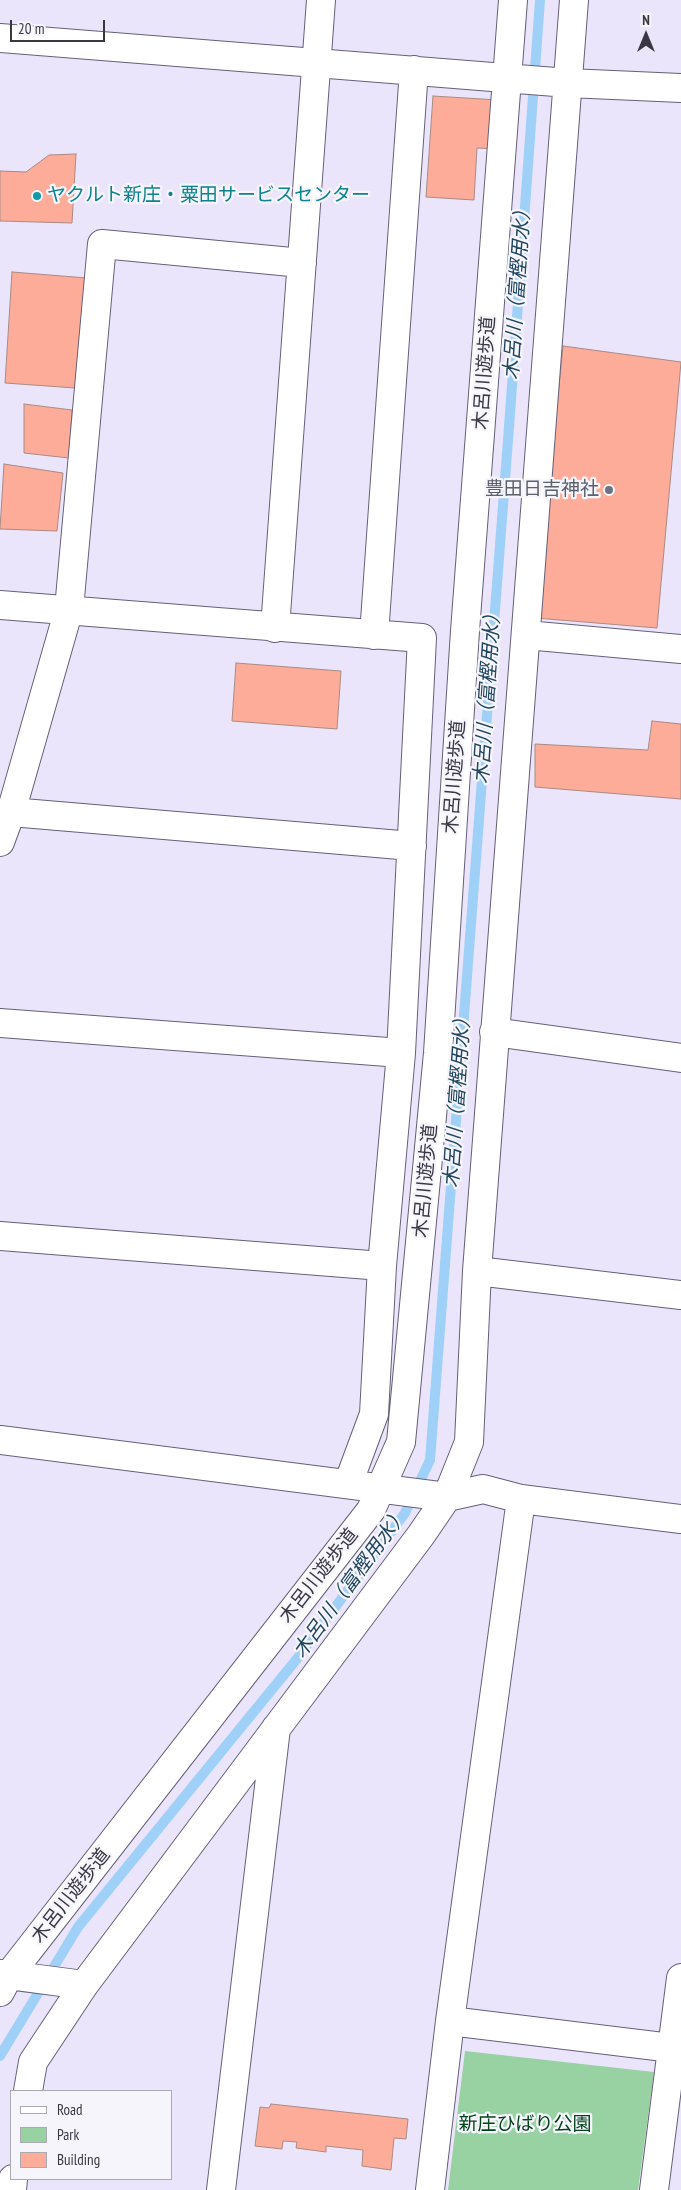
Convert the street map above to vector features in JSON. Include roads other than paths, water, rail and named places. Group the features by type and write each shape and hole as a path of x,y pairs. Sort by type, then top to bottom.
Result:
{"street":[{"path":"275,628 318,63 321,0"},
{"name":"木呂川遊歩道","path":"8,1980 370,1510 383,1489 401,1442 438,1053 465,630 511,78 513,0"},
{"path":"28,2090 33,2062 75,1983 276,1726 421,1535 436,1496 469,1442 477,1271 526,635 558,82 574,0"},
{"path":"0,38 558,82 681,88"},
{"path":"374,635 414,70"},
{"path":"0,842 11,812 69,609 102,244 302,263"},
{"path":"0,605 422,638 401,1053 382,1266 374,1414 348,1484"},
{"path":"526,635 681,649"},
{"path":"11,812 412,846"},
{"path":"0,1022 401,1053"},
{"path":"494,1032 681,1058"},
{"path":"0,1236 382,1266"},
{"path":"477,1271 681,1295"},
{"path":"1,1446 348,1484 436,1496 483,1489 521,1498 681,1519"},
{"path":"430,2190 450,2021 521,1498"},
{"path":"221,2190 276,1726"},
{"path":"654,2190 677,2049 681,1978"},
{"path":"8,1980 75,1983"},
{"path":"450,2021 677,2049"}],"waterway":[{"name":"木呂川（富樫用水）","path":"0,2056 78,1927 296,1660 405,1513 430,1460 540,0"}],"place":[{"name":"ヤクルト新庄・粟田サービスセンター","path":"37,196"},
{"name":"豊田日吉神社","path":"609,490"}],"park label":[{"name":"新庄ひばり公園","path":"525,2125"}]}
